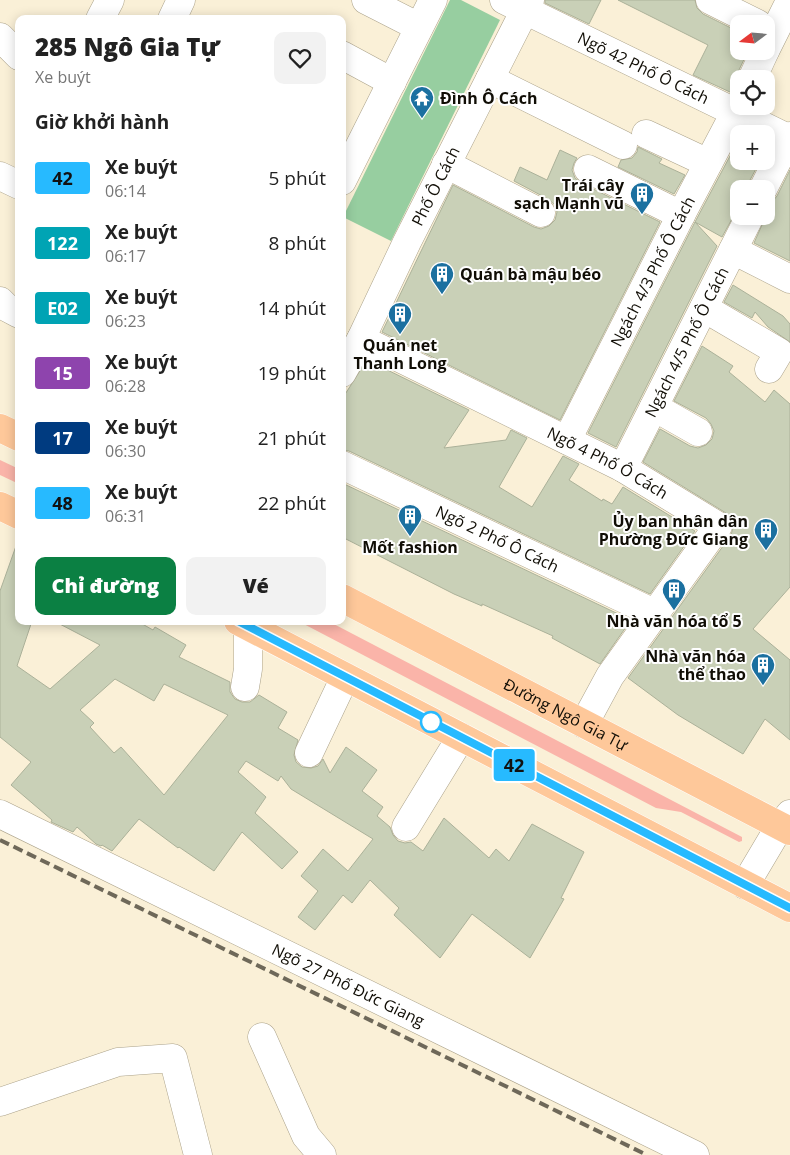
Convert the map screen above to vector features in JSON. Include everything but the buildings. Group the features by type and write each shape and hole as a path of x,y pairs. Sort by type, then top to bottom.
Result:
{"main road":[{"path":"0,428 15,435"},
{"path":"0,506 15,513"},
{"name":"Đường Ngô Gia Tự","path":"346,600 584,724 787,824"},
{"path":"245,625 790,908"}],"street":[{"path":"102,15 110,0"},
{"path":"174,15 181,0"},
{"path":"366,0 419,27"},
{"path":"346,172 432,0"},
{"path":"710,0 733,15"},
{"path":"775,24 790,1"},
{"name":"Phố Ô Cách","path":"350,352 490,79 520,3"},
{"name":"Ngõ 42 Phố Ô Cách","path":"520,3 730,106"},
{"path":"0,37 15,52"},
{"path":"346,58 392,82"},
{"path":"490,79 635,139 708,163"},
{"name":"Ngách 4/3 Phố Ô Cách","path":"567,440 681,214 734,115"},
{"name":"Ngõ 42 Phố Ô Cách","path":"748,115 790,138"},
{"path":"769,180 790,138"},
{"path":"446,164 541,214"},
{"path":"588,169 681,214"},
{"path":"0,176 15,183"},
{"name":"Ngách 4/5 Phố Ô Cách","path":"623,468 746,225"},
{"path":"733,250 790,279"},
{"path":"0,301 15,312"},
{"path":"704,308 778,352 769,369"},
{"name":"Ngõ 4 Phố Ô Cách","path":"350,352 567,440 623,468 718,526 610,676 584,724"},
{"path":"654,407 698,432"},
{"name":"Ngõ 2 Phố Ô Cách","path":"346,467 654,613"},
{"path":"243,625 248,669 245,687"},
{"path":"309,753 345,677"},
{"path":"406,827 461,737"},
{"name":"Ngõ 27 Phố Đức Giang","path":"0,814 695,1155"},
{"path":"745,885 787,824"},
{"path":"262,1037 306,1136 322,1155"},
{"path":"0,1102 118,1062 173,1058 198,1155"}],"shaded area":[{"name":"Đình Ô Cách","path":"450,0 461,0 500,20 391,241 346,218 346,211"},
{"path":"0,460 15,467 15,482 0,475"},
{"path":"306,625 336,625 742,837 742,841 739,842 681,812 656,808"}],"railway":[{"path":"0,840 647,1155"}],"bus line":[{"name":"42","path":"246,625 790,908"}],"place":[{"name":"Đình Ô Cách","path":"422,119"},
{"name":"Trái cây sạch Mạnh vũ","path":"642,215"},
{"name":"Quán bà mậu béo","path":"442,295"},
{"name":"Quán net Thanh Long","path":"400,335"},
{"name":"Mốt fashion","path":"410,537"},
{"name":"Ủy ban nhân dân Phường Đức Giang","path":"766,551"},
{"name":"Nhà văn hóa tổ 5","path":"674,611"},
{"name":"Nhà văn hóa thể thao","path":"763,686"}]}
